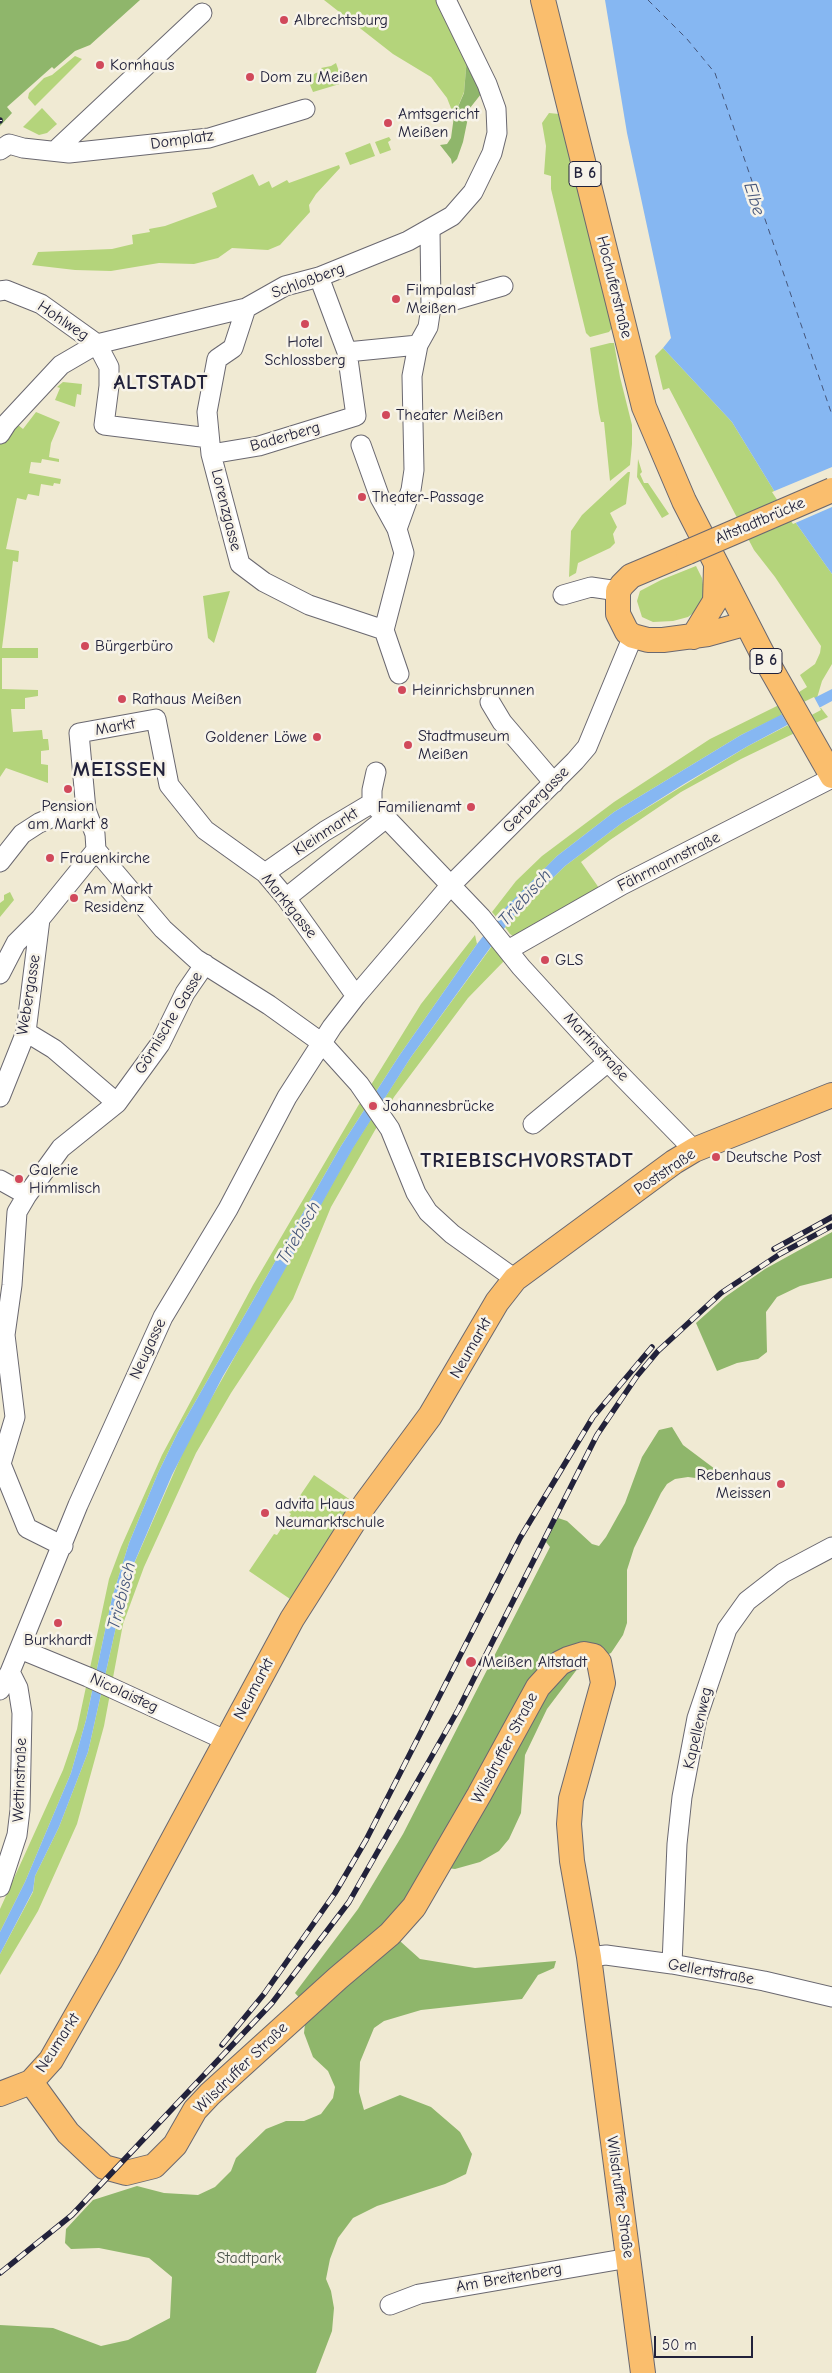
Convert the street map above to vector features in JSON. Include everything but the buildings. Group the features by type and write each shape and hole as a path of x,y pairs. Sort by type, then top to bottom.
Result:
{"main road":[{"name":"Hochuferstraße","path":"543,0 644,407 668,468 716,562"},
{"name":"Altstadtbrücke","path":"618,590 631,576 832,490"},
{"name":"B 6","path":"716,562 745,620 832,777"},
{"path":"693,637 715,601 716,562"},
{"path":"618,590 618,614 627,632 648,640 693,637 737,626 745,620"},
{"name":"Poststraße","path":"515,1280 674,1162 694,1150 832,1095"},
{"name":"Neumarkt","path":"0,2094 31,2082 51,2060 292,1619 365,1504 430,1416 497,1302 515,1280"},
{"name":"Wilsdruffer Straße","path":"31,2082 58,2122 84,2150 104,2167 126,2173 154,2166 175,2145 195,2110 210,2094 338,1978 390,1934 414,1907 479,1795 538,1686 560,1663 574,1656 584,1654 594,1656 599,1662 603,1683 573,1790 569,1824 572,1861 589,1957 643,2373"}],"street":[{"name":"Schloßberg","path":"0,434 61,365 96,344 246,308 285,286 319,277 368,259 430,230 452,216 473,192 492,153 497,133 496,109 487,84 446,0"},
{"path":"55,152 202,13"},
{"name":"Domplatz","path":"0,150 9,144 55,152 70,152 209,138 306,109"},
{"path":"397,529 411,490 414,470 412,376 418,345 428,327 431,307 430,230"},
{"path":"319,277 347,352 418,345"},
{"path":"431,307 503,286"},
{"name":"Hohlweg","path":"0,290 6,290 40,304 96,344"},
{"name":"Lorenzgasse","path":"246,308 233,348 216,359 207,412 210,446 240,564 264,582 309,605 384,630"},
{"name":"Baderberg","path":"96,344 109,367 109,386 104,425 210,446 259,446 356,416 347,352"},
{"path":"361,445 380,498 397,529 404,553 384,630 399,674"},
{"path":"564,595 591,587 618,590"},
{"name":"Gerbergasse","path":"356,996 450,886 587,747 634,636"},
{"path":"490,702 502,722 554,782"},
{"name":"Markt","path":"169,785 156,719 79,733 86,810 96,842 163,929 205,964 322,1042 366,1093 390,1129 416,1193 428,1212 452,1234 515,1280"},
{"path":"372,803 372,790 376,772"},
{"name":"Fährmannstraße","path":"505,945 832,777"},
{"name":"Marktgasse","path":"169,785 205,830 264,873 286,898 356,996"},
{"name":"Kleinmarkt","path":"264,873 325,830 372,803 450,886"},
{"path":"0,862 22,834 39,823 60,814 86,810"},
{"name":"Kleinmarkt","path":"286,898 386,818"},
{"path":"0,974 16,943 40,919 96,842"},
{"name":"Martinstraße","path":"450,886 481,917 521,967 608,1062 694,1150"},
{"name":"Webergasse","path":"0,1098 26,1032 40,919"},
{"name":"Görnische Gasse","path":"63,1546 27,1528 1,1466 15,1417 5,1344 17,1212 26,1203 60,1148 118,1103 160,1044 185,993 205,964"},
{"name":"Neugasse","path":"0,1690 5,1672 20,1649 78,1505 163,1317 228,1209 287,1097 322,1042 356,996"},
{"path":"26,1032 54,1049 118,1103"},
{"path":"533,1124 608,1062"},
{"path":"0,1180 26,1203"},
{"name":"Kapellenweg","path":"672,1964 677,1844 682,1797 697,1718 727,1629 747,1601 783,1573 832,1547"},
{"name":"Nicolaisteg","path":"20,1649 112,1687 227,1741"},
{"name":"Wettinstraße","path":"0,1887 17,1835 20,1810 22,1713 18,1688 5,1672"},
{"name":"Gellertstraße","path":"589,1957 606,1955 672,1964 764,1981 832,1997"},
{"name":"Am Breitenberg","path":"390,2305 419,2294 628,2258"}],"green space":[{"path":"0,0 140,0 90,45 75,51 54,69 52,67 7,107 12,113 0,126"},
{"path":"324,0 437,0 467,57 464,92 454,116 447,98 431,77 393,54"},
{"path":"75,56 82,59 35,106 28,98 29,93 44,78 52,75"},
{"path":"467,57 481,94 470,108 463,142 457,159 452,164 451,159 440,145 447,144 451,138 454,116 464,93"},
{"path":"336,63 343,83 313,92 308,80 313,78 312,75 322,71 321,68"},
{"path":"42,108 57,124 47,133 39,135 23,127"},
{"path":"549,113 559,114 612,328 609,332 590,337 586,333 551,189 551,176 544,174 546,146 542,123"},
{"path":"389,137 391,140 388,142 391,150 380,154 375,142"},
{"path":"370,143 375,156 350,165 345,153"},
{"path":"339,165 340,168 316,194 309,205 310,212 280,245 268,250 232,248 218,258 194,264 159,263 111,271 75,270 32,265 38,252 112,249 133,244 132,235 150,232 149,229 165,226 217,207 212,193 253,174 259,186 269,181 272,188 287,180 289,183"},
{"path":"614,343 632,425 632,444 630,465 610,481 604,422 601,422 599,413 590,348"},
{"path":"663,348 732,422 781,502 832,574 832,664 822,681 817,698 741,735 614,812 557,856 497,918 492,912 516,881 542,856 614,802 710,739 777,706 807,687 800,675 815,664 820,653 821,646 775,577 754,550 669,388 663,390 655,356"},
{"path":"63,382 82,384 81,395 77,394 75,407 55,400 60,388 57,387"},
{"path":"36,412 60,422 51,443 49,457 59,459 59,462 42,459 41,463 31,462 29,473 61,479 60,484 54,483 53,486 41,484 39,496 28,494 26,500 17,498 6,549 19,551 18,562 13,561 2,648 38,648 38,658 2,658 2,689 38,690 38,696 25,698 25,709 11,709 13,732 42,730 43,739 48,739 49,750 41,751 41,764 48,765 48,783 6,768 0,777 0,440 13,421 23,429"},
{"path":"638,459 642,472 640,474 644,483 648,483 669,514 662,518 637,477"},
{"path":"630,472 626,504 610,513 617,527 613,534 615,543 610,548 578,563 576,573 569,577 571,531 582,515"},
{"path":"696,566 702,578 704,597 696,611 688,617 673,621 653,622 642,617 637,601 640,591"},
{"path":"230,591 214,643 208,638 203,596"},
{"path":"821,708 828,717 741,759 681,792 581,862 599,888 513,936 505,927 565,866 622,823 748,746"},
{"path":"10,892 14,900 0,917 0,903 4,900 4,895"},
{"path":"475,935 477,944 399,1056 341,1146 178,1432 158,1473 129,1543 112,1598 86,1720 71,1773 25,1882 0,1932 0,1909 63,1770 77,1729 109,1579 121,1547 162,1455 253,1285 358,1106 421,1004"},
{"path":"492,946 504,961 468,998 394,1097 331,1207 293,1299 231,1393 196,1453 144,1567 123,1624 104,1726 77,1824 38,1911 0,1975 0,1954 33,1892 35,1876 59,1827 88,1752 126,1582 190,1436 353,1147 411,1057"},
{"path":"832,1232 832,1278 800,1286 777,1297 766,1312 767,1352 758,1359 737,1363 717,1371 696,1323 725,1297 765,1269"},
{"name":"Stadtpark","path":"672,1427 683,1445 719,1472 712,1477 703,1479 688,1477 675,1479 667,1484 661,1493 634,1548 627,1570 627,1623 623,1635 611,1653 578,1668 547,1709 525,1755 521,1813 509,1839 499,1851 480,1862 455,1869 439,1867 391,1933 420,1959 475,1968 556,1961 554,1968 538,1975 522,1999 421,2010 384,2021 374,2028 360,2062 359,2092 364,2110 400,2095 431,2107 460,2132 472,2154 466,2174 445,2184 377,2206 353,2218 338,2238 330,2259 326,2279 331,2291 334,2308 332,2331 316,2373 0,2373 0,2325 53,2328 101,2346 128,2340 170,2318 172,2277 149,2258 99,2248 71,2249 65,2243 66,2229 93,2200 137,2186 164,2193 198,2195 215,2187 231,2171 236,2158 266,2129 286,2121 304,2121 321,2114 333,2098 335,2087 328,2071 313,2057 304,2033 307,2006 295,1993 358,1909 403,1834 550,1547 546,1542 558,1518 567,1521 592,1544 599,1546 625,1503 642,1457 659,1430"},
{"path":"314,1475 355,1503 293,1601 249,1571 274,1534 277,1535 291,1514 289,1512"}],"water":[{"name":"Elbe","path":"605,0 832,0 832,574 781,502 732,422 663,348 671,338 627,133"},
{"name":"Triebisch","path":"832,689 832,701 748,746 684,784 622,823 565,866 511,919 411,1057 353,1148 223,1376 172,1475 126,1582 88,1752 59,1827 35,1876 33,1891 0,1954 0,1932 25,1882 71,1773 86,1720 112,1598 129,1543 158,1473 178,1432 341,1146 399,1056 477,944 506,907 557,856 614,812 741,735"}],"pier":[{"path":"832,467 832,507 793,524 772,492"},
{"path":"814,697 821,710 789,727 781,713"}],"ferry route":[{"path":"648,0 687,39 715,73 832,415"}],"railway":[{"path":"774,1249 832,1217"},
{"path":"0,2273 72,2215 272,2003 349,1902 458,1710 597,1435 637,1376 658,1351 721,1293 780,1254 832,1226"},
{"path":"222,2045 264,1994 335,1893 366,1840 520,1538 593,1417 652,1347"}],"place":[{"name":"Albrechtsburg","path":"284,20"},
{"name":"Kornhaus","path":"100,65"},
{"name":"Dom zu Meißen","path":"250,77"},
{"name":"Amtsgericht Meißen","path":"388,123"},
{"name":"Filmpalast Meißen","path":"396,299"},
{"name":"Hotel Schlossberg","path":"305,324"},
{"name":"Theater Meißen","path":"386,415"},
{"name":"Theater-Passage","path":"362,497"},
{"name":"Bürgerbüro","path":"85,646"},
{"name":"Heinrichsbrunnen","path":"402,690"},
{"name":"Rathaus Meißen","path":"122,699"},
{"name":"Goldener Löwe","path":"317,737"},
{"name":"Stadtmuseum Meißen","path":"408,745"},
{"name":"Pension am Markt 8","path":"68,789"},
{"name":"Familienamt","path":"471,807"},
{"name":"Frauenkirche","path":"50,858"},
{"name":"Am Markt Residenz","path":"74,898"},
{"name":"GLS","path":"545,960"},
{"name":"Johannesbrücke","path":"373,1106"},
{"name":"Deutsche Post","path":"716,1157"},
{"name":"Galerie Himmlisch","path":"19,1179"},
{"name":"Rebenhaus Meissen","path":"781,1484"},
{"name":"advita Haus Neumarktschule","path":"265,1513"},
{"name":"Burkhardt","path":"58,1623"},
{"name":"Meißen Altstadt","path":"471,1662"}],"district":[{"name":"ALTSTADT","path":"161,383"},
{"name":"MEISSEN","path":"120,770"},
{"name":"TRIEBISCHVORSTADT","path":"527,1161"}]}
